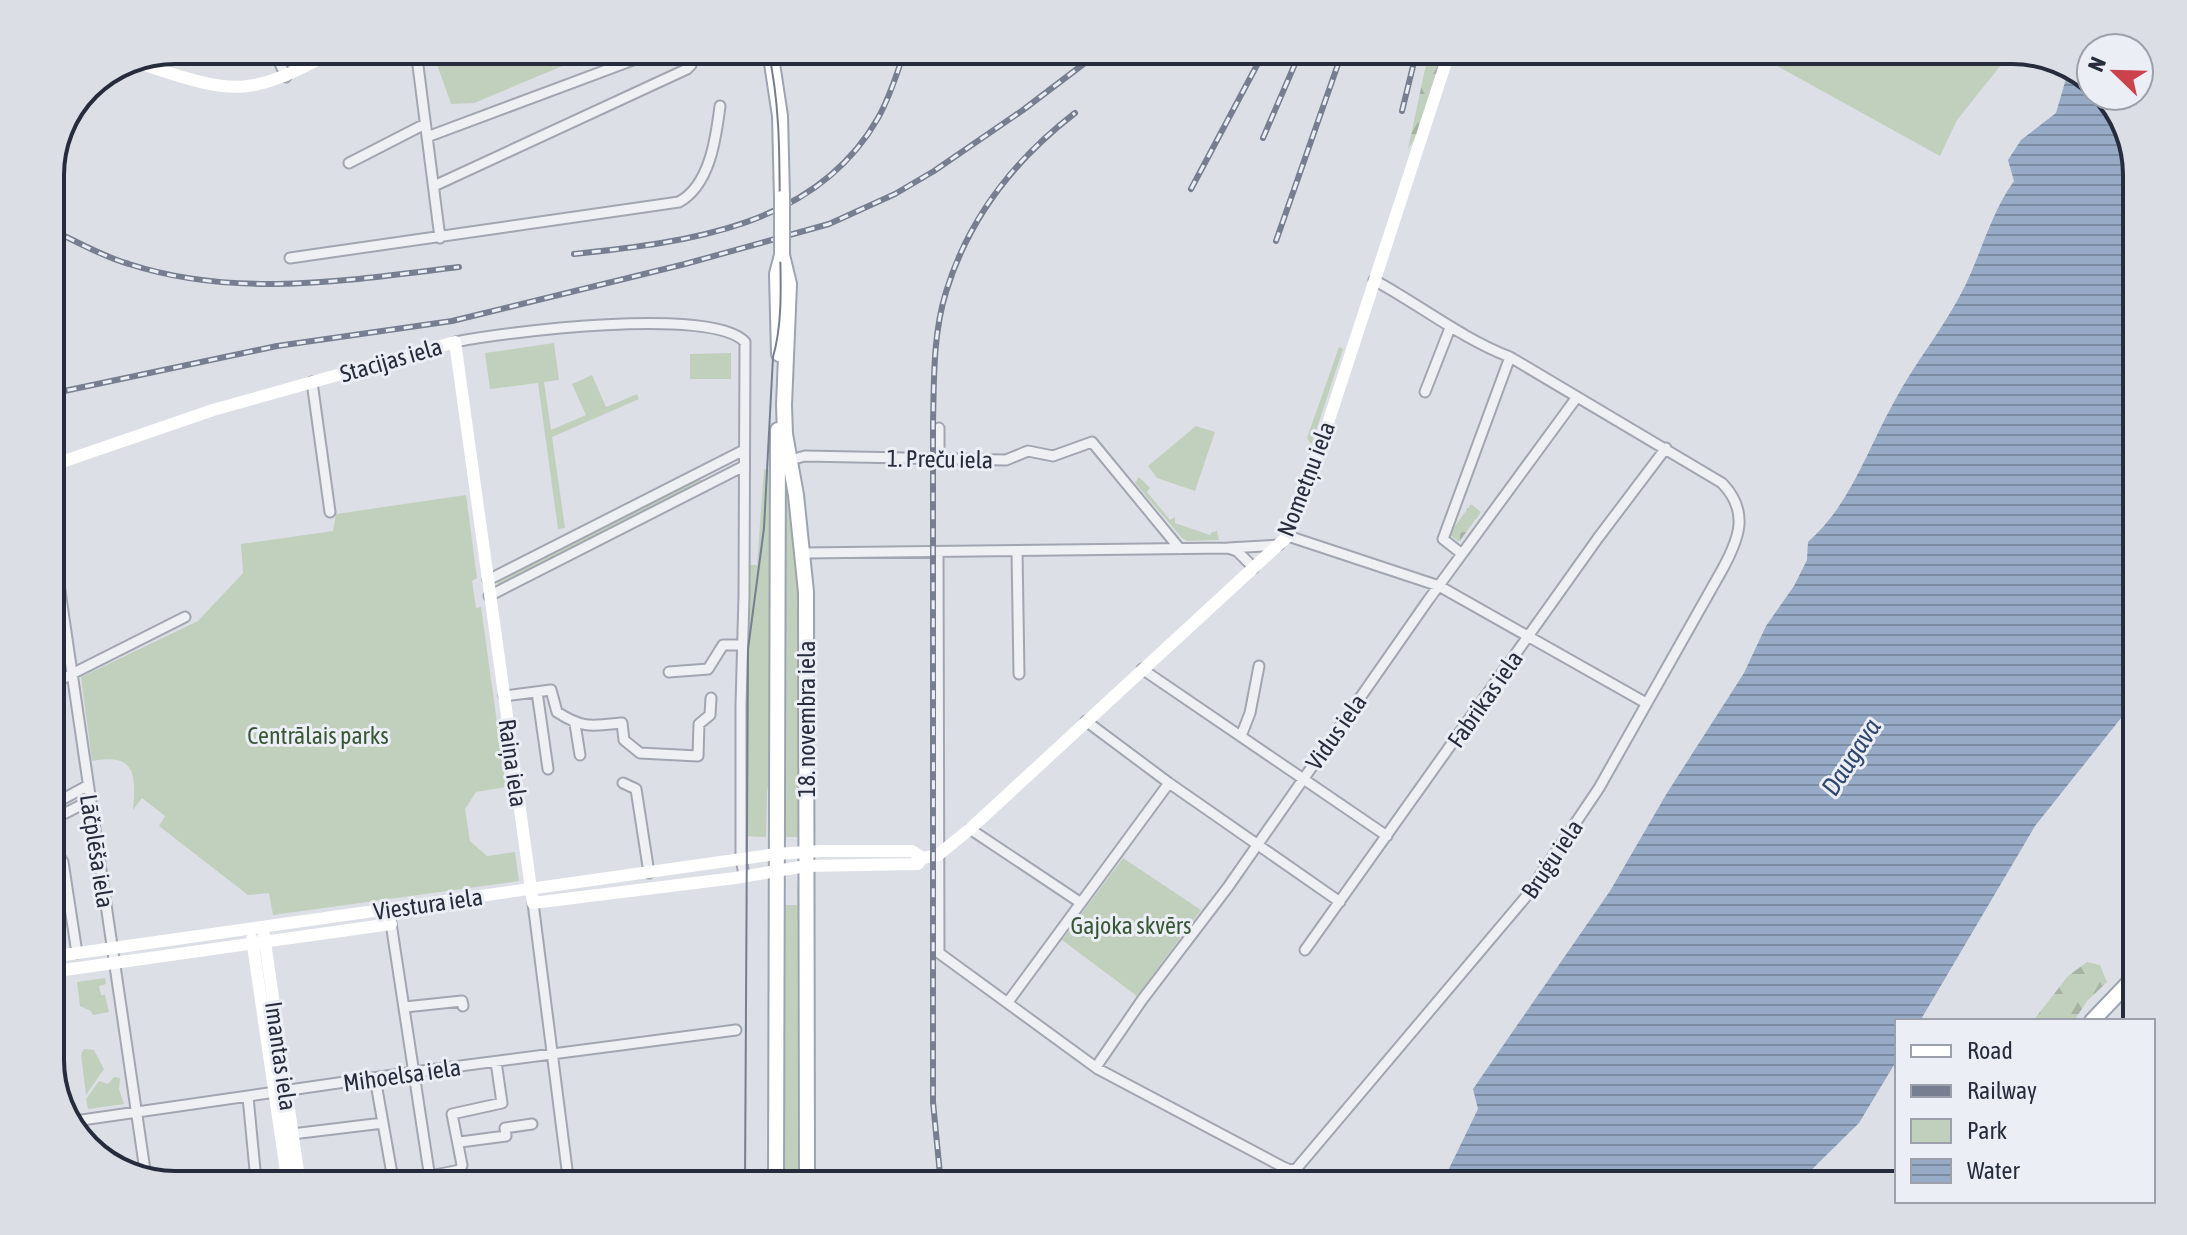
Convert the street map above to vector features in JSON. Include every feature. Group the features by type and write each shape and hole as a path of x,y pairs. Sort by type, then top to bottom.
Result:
{"main road":[{"name":"18. novembra iela","path":"772,64 780,116 782,255 789,284 784,405 803,553 806,606 807,1171"},
{"name":"18. novembra iela","path":"776,1171 776,533 780,386 777,274 782,255"},
{"path":"2094,1019 2123,989"}],"street":[{"path":"280,64 286,77"},
{"path":"152,67 219,87 251,87 286,77 310,64"},
{"path":"418,64 440,238"},
{"path":"427,137 623,64"},
{"path":"434,186 687,69 691,64"},
{"name":"Nometņu iela","path":"806,859 911,865 938,855 1284,541 1445,64"},
{"path":"290,258 679,202 687,197 707,167 716,138 720,106"},
{"path":"349,163 425,124"},
{"path":"1374,280 1407,298 1450,328 1510,357 1666,448"},
{"name":"Stacijas iela","path":"64,461 158,428 455,342 603,325 653,323 712,328 732,332 742,338 746,347 744,450"},
{"path":"1425,392 1450,328"},
{"name":"Raiņa iela","path":"455,342 567,1171"},
{"path":"1462,554 1443,539 1510,357"},
{"path":"312,382 330,512"},
{"name":"Vidus iela","path":"1096,1067 1577,397"},
{"path":"939,428 939,459"},
{"name":"1. Preču iela","path":"790,460 805,456 1006,460 1028,451 1053,456 1092,442 1180,549"},
{"name":"Bruģu iela","path":"1096,1067 1151,1099 1290,1170 1297,1168 1525,898 1591,801 1735,545 1739,520 1732,494 1722,483 1666,448"},
{"name":"Fabrikas iela","path":"1305,950 1598,538 1666,448"},
{"path":"488,580 744,450 741,645 741,858 744,875"},
{"path":"489,596 744,466"},
{"path":"703,471 709,483"},
{"path":"803,553 1228,548 1284,541 1439,586 1646,703"},
{"path":"1228,548 1237,551 1254,568"},
{"path":"1017,551 1019,674"},
{"path":"938,552 939,953 1096,1067"},
{"name":"Lāčplēša iela","path":"64,614 145,1167"},
{"path":"64,677 185,617"},
{"path":"669,672 708,669 723,645 741,645"},
{"path":"1241,736 1250,713 1259,666"},
{"path":"1142,669 1387,836"},
{"path":"504,696 551,690 557,712 575,724 622,723 624,740 640,753 698,756 699,724 710,715 711,698"},
{"path":"537,692 548,769"},
{"path":"1086,721 1340,902"},
{"path":"575,724 580,755"},
{"path":"623,783 636,789 649,873"},
{"path":"1008,1002 1169,783"},
{"path":"68,811 64,799 87,786"},
{"path":"64,813 89,801"},
{"path":"970,829 1081,903"},
{"name":"Viestura iela","path":"531,896 741,858 776,854 806,859"},
{"name":"Viestura iela","path":"64,955 389,910 744,875 776,870 806,859"},
{"path":"64,868 77,953"},
{"path":"389,910 429,1171"},
{"name":"Viestura iela","path":"64,970 391,924"},
{"name":"Imantas iela","path":"256,928 280,1092 287,1171"},
{"path":"405,1007 462,1001 463,1006"},
{"name":"Mihoelsa iela","path":"82,1120 736,1030"},
{"path":"457,1171 462,1165 460,1142 452,1114 502,1103 496,1062"},
{"path":"375,1078 392,1171"},
{"name":"Imantas iela","path":"280,1092 292,1134 298,1171"},
{"path":"248,1097 255,1170"},
{"path":"292,1134 383,1123"},
{"path":"460,1142 506,1136 505,1128 532,1124"}],"green space":[{"path":"437,64 567,64 474,103 451,104"},
{"path":"1426,64 1440,64 1426,115 1408,149"},
{"path":"1773,64 2002,64 1957,120 1940,156"},
{"path":"554,343 559,380 544,382 551,430 586,415 572,384 592,375 606,407 637,394 639,399 552,437 565,528 558,529 538,383 490,389 485,353"},
{"path":"1339,347 1343,349 1310,443 1307,438"},
{"path":"731,353 731,379 690,379 690,354"},
{"path":"1196,426 1215,432 1195,491 1157,478 1148,466"},
{"path":"764,469 773,470 770,771 766,837 744,836 745,647 749,565 757,565"},
{"path":"786,469 799,567 801,837 781,837 782,470"},
{"path":"700,477 702,482 498,586 497,580"},
{"path":"1139,477 1150,488 1147,492 1170,520 1175,517 1175,523 1210,535 1217,531 1219,540 1187,541 1182,538 1135,483"},
{"name":"Centrālais parks","path":"466,495 477,578 472,581 476,608 481,607 506,787 476,792 465,809 470,841 487,856 515,852 519,881 273,915 269,893 248,895 159,826 165,816 142,798 133,810 133,777 125,763 107,759 92,761 81,677 198,621 243,573 241,544 333,531 336,514"},
{"path":"1471,504 1481,512 1459,542 1449,534"},
{"name":"Gajoka skvērs","path":"1123,858 1201,910 1137,996 1062,940"},
{"path":"802,882 802,1171 781,1171 782,887 784,905 797,905 797,887"},
{"path":"2087,962 2100,965 2107,982 2087,1001 2075,1019 2035,1019 2068,976"},
{"path":"105,978 106,984 99,986 109,1012 93,1015 80,1006 77,982"},
{"path":"84,1049 94,1050 104,1069 86,1095 81,1054"},
{"path":"114,1077 120,1078 119,1089 124,1104 88,1109 86,1099 99,1081 108,1084"}],"water":[{"name":"Daugava","path":"2066,78 2075,84 2075,112 2103,112 2108,119 2115,132 2123,167 2123,716 2035,826 1921,1019 1895,1019 1895,1063 1859,1123 1810,1171 1448,1171 1478,1109 1473,1089 1610,891 1667,793 1744,673 1766,626 1794,586 1807,560 1808,542 1847,494 1902,387 1957,301 1999,206 2014,181 2008,160 2021,140 2056,113"}],"tram line":[{"path":"745,1171 748,649 764,528 773,357 781,296 779,142 770,64"}],"railway":[{"path":"574,254 704,234 785,206 820,184 852,155 878,118 900,64"},
{"path":"64,391 277,346 452,321 685,264 829,224 895,194 934,171 1084,64"},
{"path":"1191,189 1258,64"},
{"path":"1263,138 1295,64"},
{"path":"1276,241 1338,64"},
{"path":"1402,111 1414,64"},
{"path":"940,1171 933,1102 933,424 936,340 946,292 967,239 981,215 1032,150 1075,113"},
{"path":"64,236 119,261 170,275 211,281 293,284 459,267"}]}
